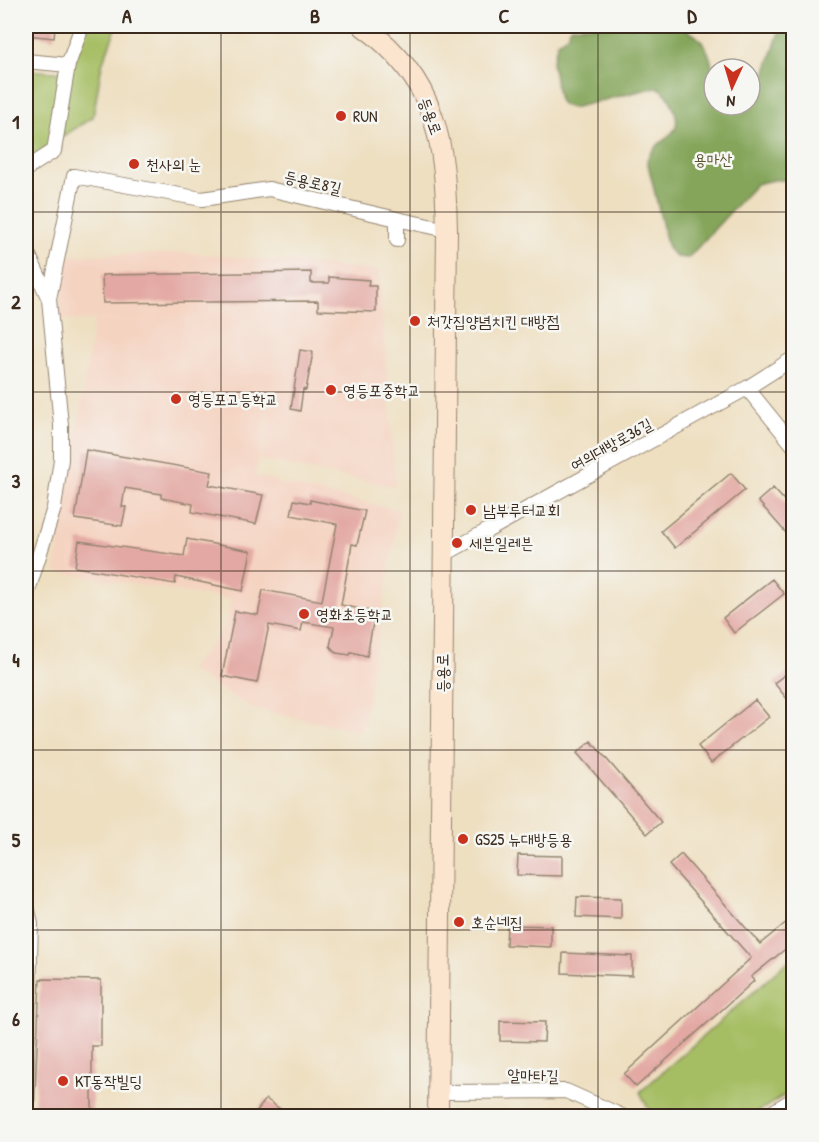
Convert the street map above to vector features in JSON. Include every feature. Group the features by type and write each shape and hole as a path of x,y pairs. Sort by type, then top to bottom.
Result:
{"street":[{"path":"26,169 54,151 68,65 82,26"},
{"name":"등용로","path":"372,28 408,69 422,91 432,111 446,176 438,1116"},
{"path":"26,61 68,65"},
{"name":"등용로8길","path":"49,299 74,176 202,199 269,189 398,219"},
{"path":"397,240 398,219 447,230"},
{"path":"26,249 49,299 62,459 54,507 26,597"},
{"name":"여의대방로36길","path":"443,555 747,388 794,358"},
{"path":"747,388 794,446"},
{"path":"26,901 31,924 26,1092"},
{"name":"알마타길","path":"439,1092 566,1091 622,1116"},
{"path":"766,1116 794,1099"}],"shaded area":[{"path":"192,253 379,270 396,487 260,460 285,319 255,476 399,510 362,732 251,708 189,670 224,628 231,599 55,572 94,321 168,320 59,320 61,256"},
{"path":"793,383 793,422 783,410 786,387"}],"green space":[{"path":"86,26 117,26 102,64 93,117 26,160 26,70 68,73"},
{"name":"용마산","path":"571,26 675,26 688,31 705,46 710,57 702,57 702,117 762,117 762,81 781,26 793,26 793,180 773,180 756,184 688,258 676,257 668,248 647,160 657,146 674,131 676,117 671,101 659,88 572,108 563,105 559,100 552,63 558,42 567,36"},
{"path":"793,957 793,1090 751,1116 652,1116 640,1092"}],"building":[{"path":"26,26 55,26 54,38 26,35"},
{"path":"311,272 311,283 329,283 329,277 369,280 368,286 376,286 376,312 318,310 318,301 103,303 102,275"},
{"path":"300,350 313,352 306,390 303,389 300,411 291,409"},
{"path":"86,450 212,472 209,485 263,495 256,524 192,512 193,504 161,498 161,494 125,488 122,507 126,507 122,526 75,519"},
{"path":"731,473 745,490 675,548 661,531"},
{"path":"773,488 794,511 794,542 758,501"},
{"path":"294,500 310,503 310,500 365,511 357,545 352,544 341,605 375,612 367,656 351,652 350,655 336,653 330,646 334,627 303,622 301,631 269,625 257,683 222,676 235,611 258,615 263,590 322,601 337,524 291,515"},
{"path":"187,539 251,551 243,591 176,577 175,584 75,567 79,541 184,556"},
{"path":"772,579 784,594 734,633 723,618"},
{"path":"794,668 794,695 788,700 774,683"},
{"path":"755,700 769,717 711,763 698,746"},
{"path":"591,741 661,822 647,834 577,753"},
{"path":"681,854 760,944 794,916 794,942 751,977 754,981 636,1087 624,1074 751,958 669,865"},
{"path":"518,855 562,856 562,876 517,875"},
{"path":"577,897 621,898 621,919 576,917"},
{"path":"507,925 551,926 551,947 506,945"},
{"path":"563,953 632,956 632,976 562,973"},
{"name":"KT동작빌딩","path":"40,979 101,980 101,1046 92,1046 92,1116 34,1116"},
{"path":"500,1021 545,1022 544,1042 500,1041"},
{"path":"266,1099 290,1116 253,1116"}],"place":[{"name":"RUN","path":"341,116"},
{"name":"천사의 눈","path":"134,164"},
{"name":"처갓집양념치킨 대방점","path":"415,321"},
{"name":"영등포중학교","path":"331,390"},
{"name":"영등포고등학교","path":"176,399"},
{"name":"남부루터교회","path":"471,510"},
{"name":"세븐일레븐","path":"457,543"},
{"name":"영화초등학교","path":"304,614"},
{"name":"GS25 뉴대방등용","path":"463,839"},
{"name":"호순네집","path":"459,922"},
{"name":"KT동작빌딩","path":"63,1081"}]}
